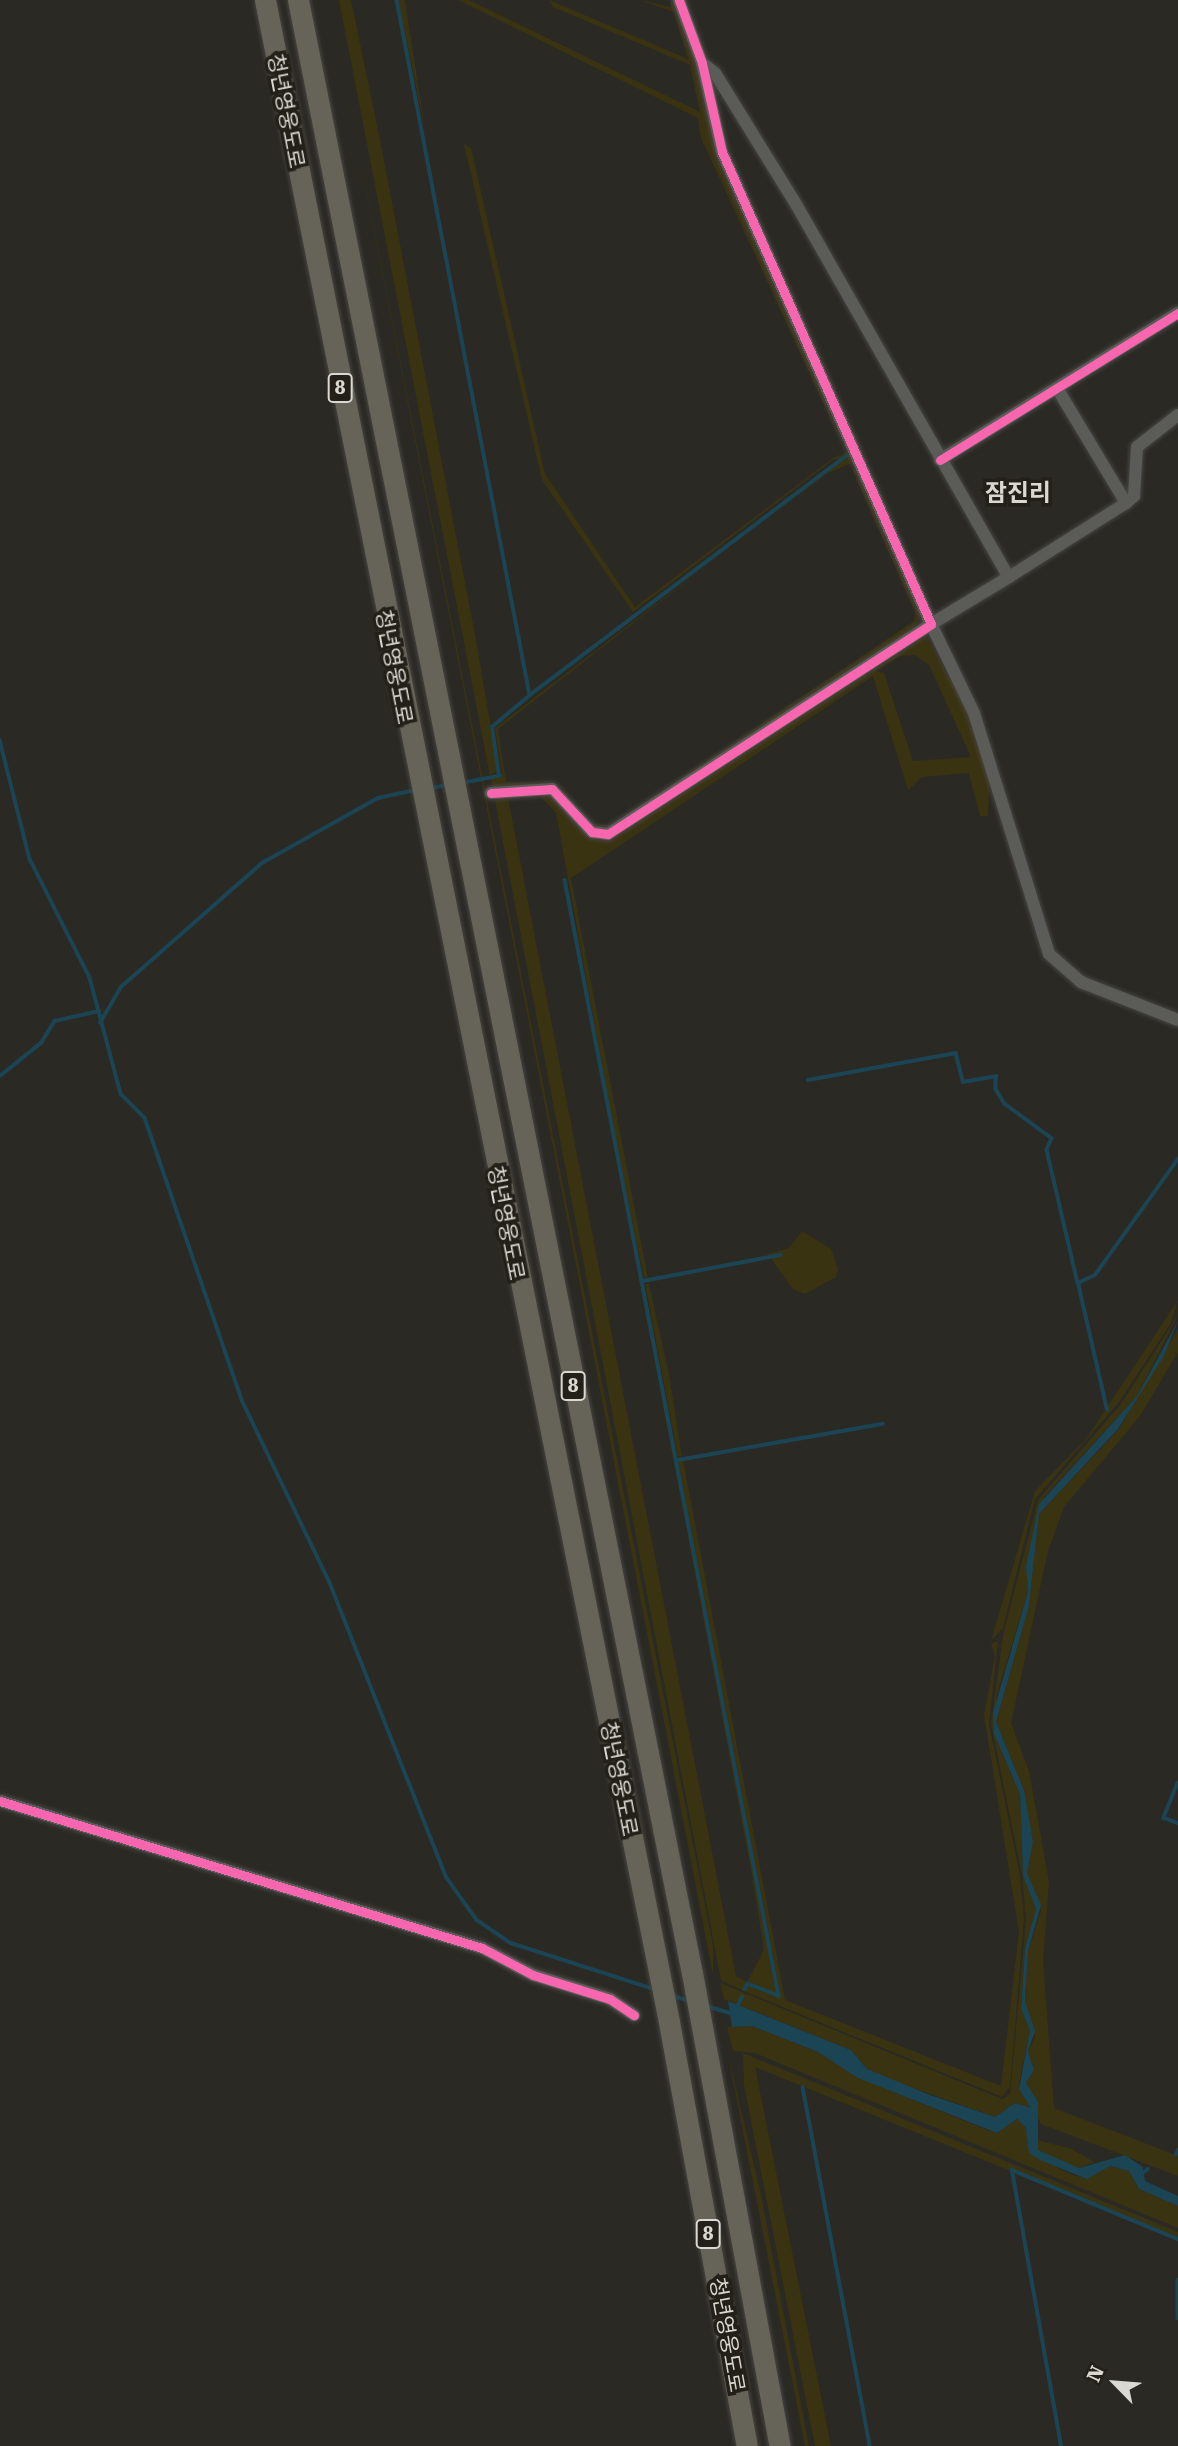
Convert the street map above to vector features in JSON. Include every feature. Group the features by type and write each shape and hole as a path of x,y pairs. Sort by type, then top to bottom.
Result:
{"highway":[{"name":"청년영웅도로","path":"265,0 421,805 669,2022 747,2446"},
{"name":"청년영웅도로","path":"298,0 448,770 692,1973 780,2446"}],"street":[{"path":"679,0 702,63 723,152 931,624 974,713 1049,954 1081,982 1178,1020"},
{"path":"702,63 715,73 797,206 1009,577"},
{"path":"940,460 1178,313"},
{"path":"1057,388 1126,503"},
{"path":"491,793 552,789 592,832 608,834 931,624 1126,503 1134,496 1137,447 1178,415"},
{"path":"0,1801 482,1948 533,1975 610,1999 634,2015"}],"shaded area":[{"path":"329,0 713,1945 713,1975 570,1234"},
{"path":"339,0 351,0 380,140 476,640 498,770 490,776"},
{"path":"398,0 405,0 426,137 412,66"},
{"path":"458,0 469,0 700,112 690,65 553,7 549,0 688,59 674,12 639,0 671,7 671,0 676,0 708,101 843,446 701,138 698,118"},
{"path":"464,144 471,148 545,474 635,607 833,458 849,451 854,462 826,474 774,513 847,457 833,460 633,612 542,480"},
{"path":"854,462 921,616 912,633 610,829 588,824 546,785 493,791 491,780 502,773 495,728 745,535 498,729 506,782 552,783 592,824 611,825 914,621 915,612 853,471"},
{"path":"925,634 973,722 990,777 988,816 980,816 969,773 922,777 908,790 873,676 571,878 648,1278 644,1278 619,1158 556,813 540,796 508,798 736,1976 747,1982 764,1950 564,880 778,1994 748,1983 744,1991 721,1980 494,795 546,791 591,836 607,838","holes":["915,655 929,665 971,757 913,761 884,673 876,671 900,656"]},
{"path":"802,1231 831,1249 838,1269 836,1277 805,1294 793,1289 768,1254 789,1248"},
{"path":"645,1284 649,1284 669,1375 682,1456 678,1457"},
{"path":"1178,1300 1171,1323 1119,1402 1035,1499 1003,1628 991,1641 1035,1491 1086,1439"},
{"path":"1178,1315 1137,1396 1044,1497 1035,1522 1028,1592 997,1694 994,1734 1020,1794 1023,1876 1036,1909 1025,1948 1021,2009 1030,2030 1019,2084 1033,2104 1031,2108 1015,2103 995,2117 885,2078 867,2069 851,2050 724,1999 720,1983 1002,2099 1010,2094 1026,1920 1022,1875 991,1724 1003,1635 1038,1500 1121,1404"},
{"path":"1178,1329 1178,1352 1140,1416 1064,1507 1048,1551 1011,1723 1029,1771 1049,1882 1043,1961 1054,2108 1178,2156 1178,2176 1041,2124 1037,2116 1026,2083 1034,2070 1028,2051 1035,2038 1025,2002 1028,1952 1041,1911 1027,1873 1032,1848 1024,1790 996,1722 1029,1606 1039,1514 1119,1429"},
{"path":"683,1460 785,2000 1001,2086 1019,1932 984,1715 995,1656 991,1644 998,1641 989,1724 1020,1875 1024,1920 1010,2087 1002,2097 744,1991 748,1986 781,1997 678,1461"},
{"path":"752,2026 837,2060 859,2078 982,2128 997,2133 1017,2119 1026,2128 1030,2153 1072,2175 1087,2178 1110,2166 1129,2171 1139,2189 1178,2206 1178,2228 755,2053 733,2051 727,2027"},
{"path":"727,2050 761,2195 809,2446 805,2446"},
{"path":"743,2053 1178,2232 1178,2239 755,2067 831,2446 815,2446 744,2085"},
{"path":"1037,2140 1072,2149 1094,2162 1079,2168 1064,2164 1038,2150"}],"water":[{"path":"1178,1321 1164,1356 1118,1429 1039,1514 1029,1606 996,1722 1024,1790 1033,1842 1027,1873 1041,1905 1028,1952 1025,2001 1035,2031 1028,2051 1034,2070 1026,2083 1038,2102 1038,2150 1079,2168 1125,2155 1143,2167 1145,2181 1178,2196 1178,2206 1139,2189 1129,2171 1110,2166 1087,2179 1040,2160 1029,2153 1026,2128 1017,2119 997,2133 858,2078 818,2052 752,2026 732,2027 728,2001 851,2050 867,2069 930,2095 995,2117 1015,2103 1031,2108 1019,2089 1030,2030 1021,2009 1025,1948 1036,1909 1023,1876 1020,1794 994,1734 993,1713 1028,1592 1026,1566 1039,1504 1137,1396"}],"waterway":[{"path":"397,0 530,695"},
{"path":"462,783 499,776 492,727 530,695 846,456"},
{"path":"0,740 30,859 90,978 121,1094 145,1118 242,1400 330,1583 447,1878 477,1920 511,1943 653,1989"},
{"path":"431,788 447,785"},
{"path":"100,1023 121,987 262,863 378,798 416,790"},
{"path":"565,880 779,1996 748,1984 745,1989"},
{"path":"0,1076 41,1043 55,1021 99,1011"},
{"path":"808,1080 956,1053 963,1082 996,1076 996,1089 1005,1104 1052,1138 1047,1150 1078,1283"},
{"path":"1107,1410 1078,1283 1095,1275 1178,1159"},
{"path":"643,1281 781,1255"},
{"path":"678,1460 883,1424"},
{"path":"1178,1783 1164,1818 1178,1823"},
{"path":"671,1995 690,2001"},
{"path":"738,2005 742,1997"},
{"path":"707,2006 733,2014"},
{"path":"803,2087 870,2446"},
{"path":"1176,2155 1178,2150"},
{"path":"1143,2173 1148,2169"},
{"path":"1061,2446 1012,2170 1178,2239"},
{"path":"1178,2280 1178,2318"}],"cycle path":[{"path":"491,793 552,789 592,832 608,834 931,624 722,152 702,63 679,0"},
{"path":"940,460 1178,313"},
{"path":"0,1801 482,1948 533,1975 610,1999 634,2015"}],"district":[{"name":"잠진리","path":"1018,494"}]}
